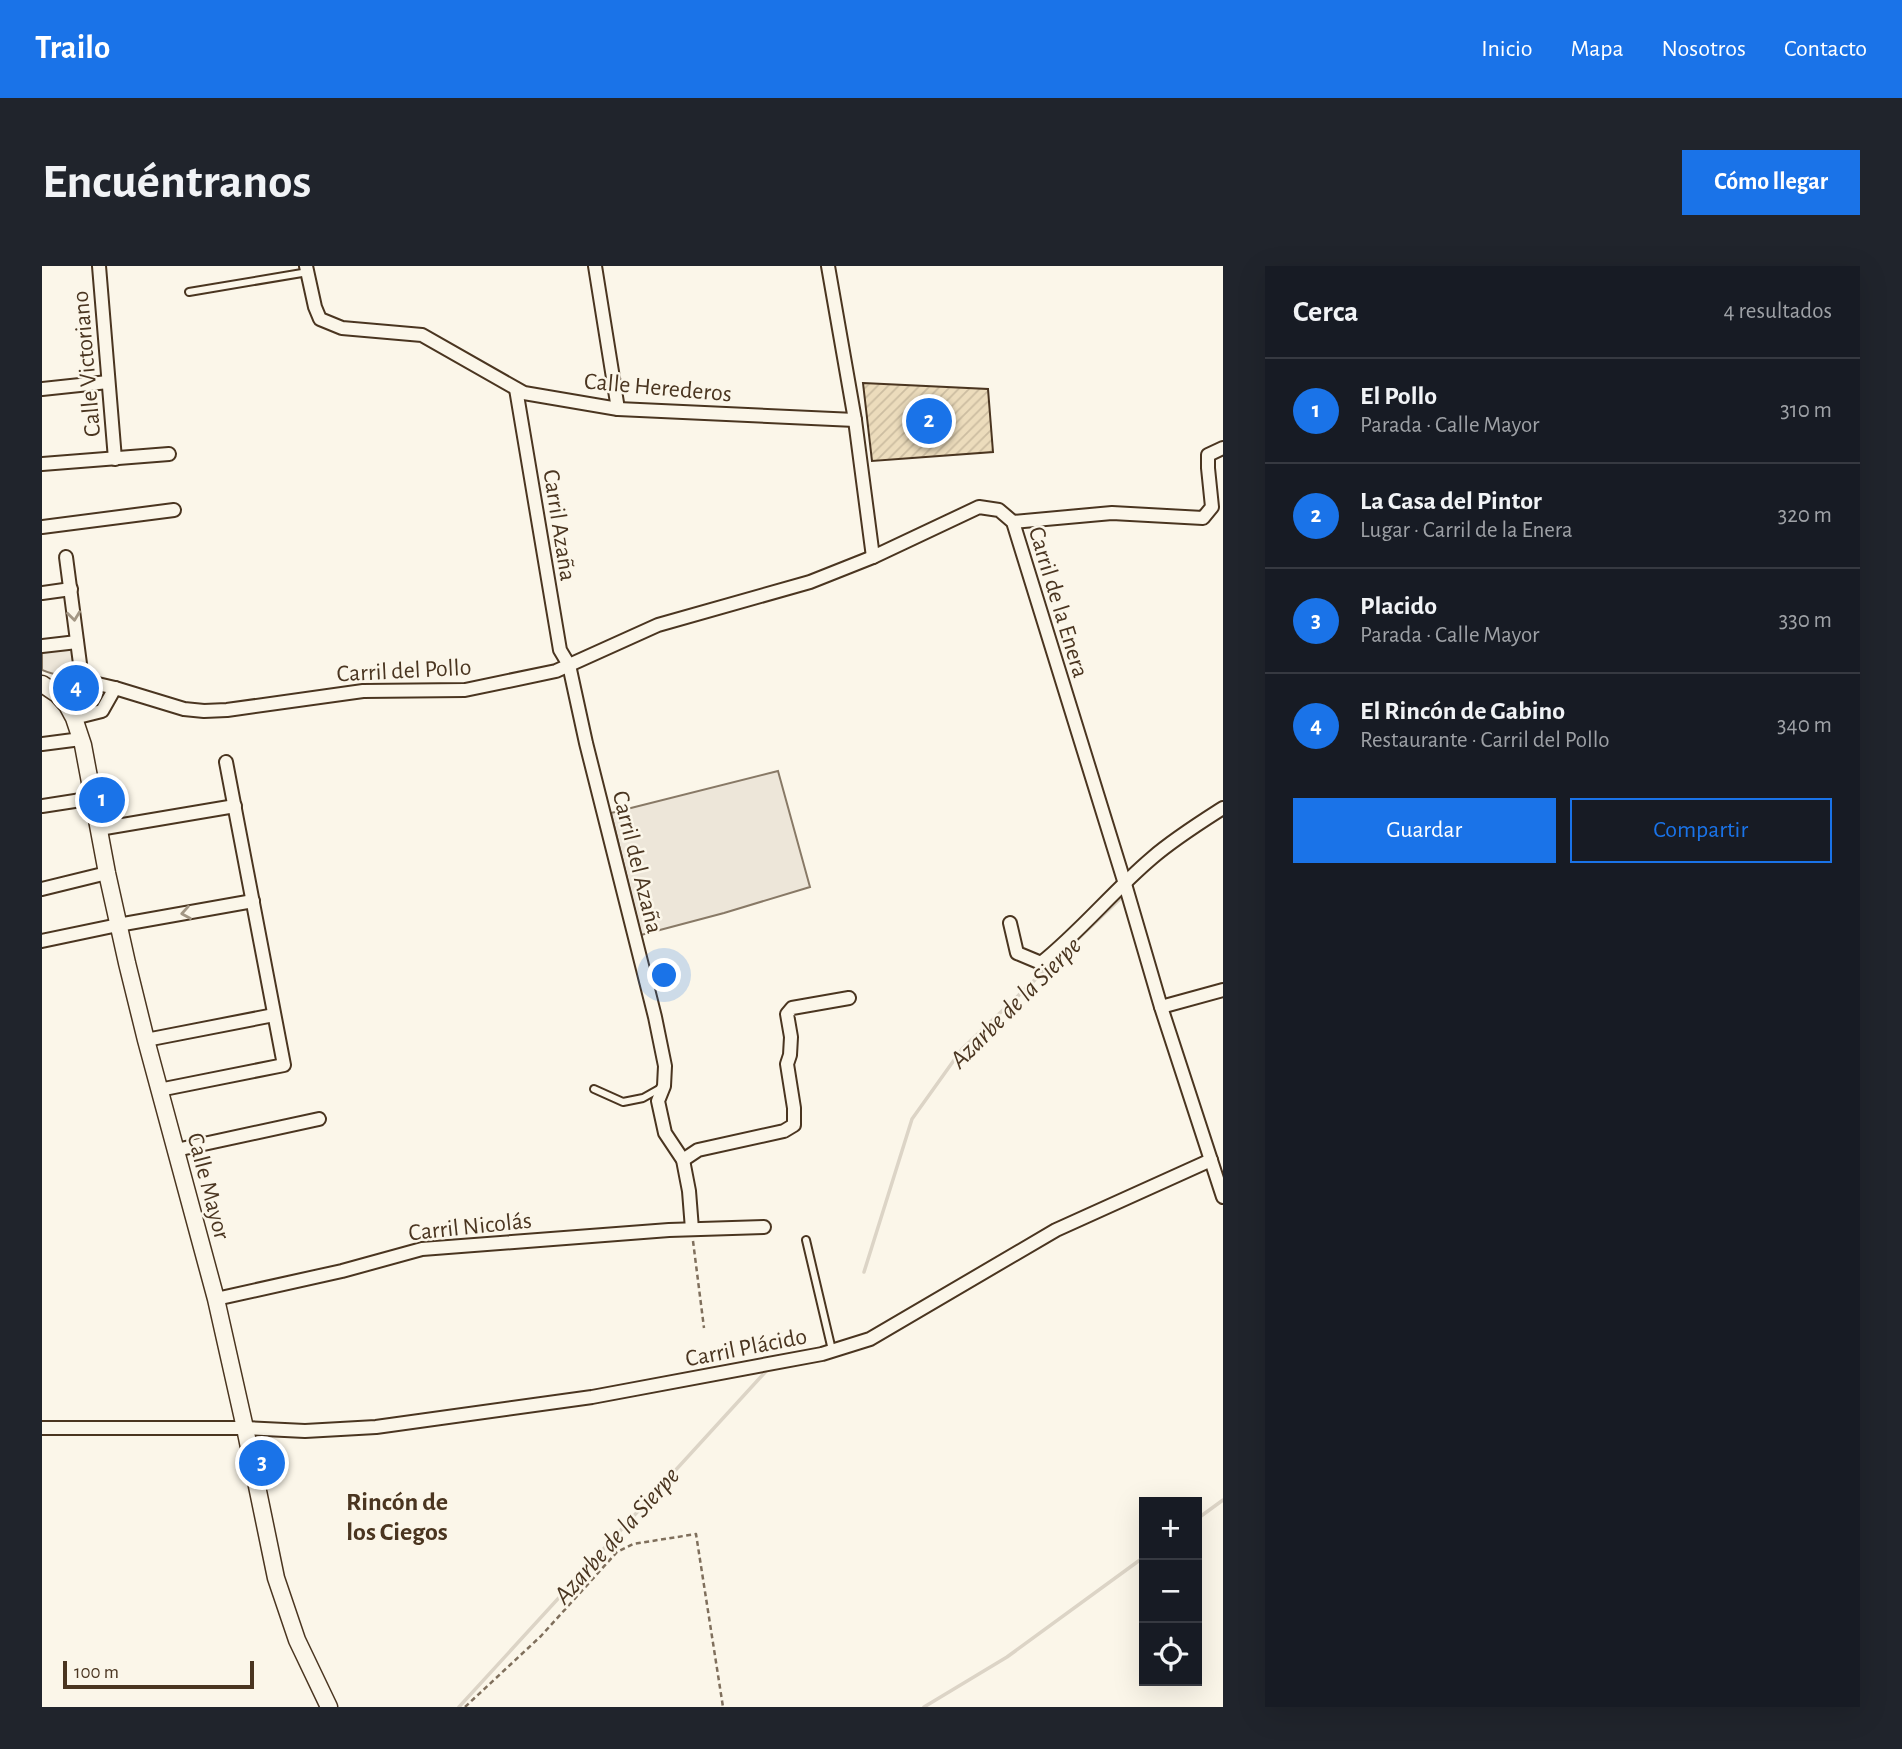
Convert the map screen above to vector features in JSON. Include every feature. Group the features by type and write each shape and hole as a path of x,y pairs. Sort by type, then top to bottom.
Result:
{"main road":[{"name":"Calle Mayor","path":"46,687 68,705 81,739 118,925 146,1041 216,1299 281,1594 303,1656 329,1707"}],"street":[{"name":"Calle Victoriano","path":"99,266 115,459"},
{"path":"594,266 618,410"},
{"path":"828,266 855,420 873,557"},
{"name":"Calle Herederos","path":"307,269 320,319 342,328 422,335 524,393 618,410 855,420"},
{"path":"42,388 108,382"},
{"name":"Carril Azaña","path":"516,389 560,650 569,665"},
{"path":"1013,522 1112,513 1203,518 1212,507 1208,455 1223,448"},
{"path":"42,464 169,454"},
{"name":"Carril de la Enera","path":"873,557 979,508 999,510 1013,522 1161,1007 1223,1198"},
{"path":"42,527 174,510"},
{"name":"Carril del Pollo","path":"82,679 184,709 204,711 363,691 465,690 556,671 658,625 810,582 873,557"},
{"path":"46,687 63,679 82,679 66,558"},
{"path":"42,593 71,589"},
{"path":"42,646 78,642"},
{"name":"Carril del Azaña","path":"569,665 655,1017 665,1066 664,1086 658,1101 665,1133 682,1160 689,1191 692,1229"},
{"path":"75,718 102,711 115,688"},
{"path":"42,744 81,739"},
{"path":"159,1090 284,1065 226,762"},
{"path":"42,806 94,798"},
{"path":"99,829 235,806"},
{"path":"1010,923 1017,953 1041,963 1150,859 1223,808"},
{"path":"42,889 107,873"},
{"path":"42,941 253,901"},
{"path":"1161,1007 1223,990"},
{"path":"682,1160 698,1150 784,1131 794,1125 787,1064 791,1037 786,1014 792,1008 849,998"},
{"path":"146,1041 274,1015"},
{"path":"176,1150 319,1119"},
{"name":"Carril Plácido","path":"42,1428 245,1428 305,1431 376,1427 592,1397 832,1350 870,1339 1056,1230 1211,1160"},
{"name":"Carril Nicolás","path":"216,1299 342,1271 422,1249 692,1229 764,1227"}],"lane":[{"path":"189,292 307,269"},
{"path":"594,1089 624,1102 643,1098 664,1086"},
{"path":"806,1240 832,1350"}],"path":[{"path":"692,1229 704,1328"},
{"path":"465,1707 541,1636 617,1552 633,1544 696,1534 723,1707"}],"shaded area":[{"path":"74,647 77,669 73,672 60,675 42,670 42,649"},
{"path":"778,771 810,887 641,935 611,813"}],"building":[{"path":"863,383 988,389 993,452 872,461"}],"waterway":[{"name":"Azarbe de la Sierpe","path":"864,1272 912,1119 962,1049 1121,898"},
{"name":"Azarbe de la Sierpe","path":"459,1707 769,1368"},
{"path":"1202,1515 1223,1500"},
{"path":"924,1707 1007,1657 1140,1560"}],"place":[{"name":"La Casa del Pintor","path":"929,421"},
{"name":"El Rincón de Gabino","path":"76,688"},
{"name":"El Pollo","path":"102,800"},
{"name":"Placido","path":"262,1463"}],"district":[{"name":"Rincón de los Ciegos","path":"397,1516"}]}
